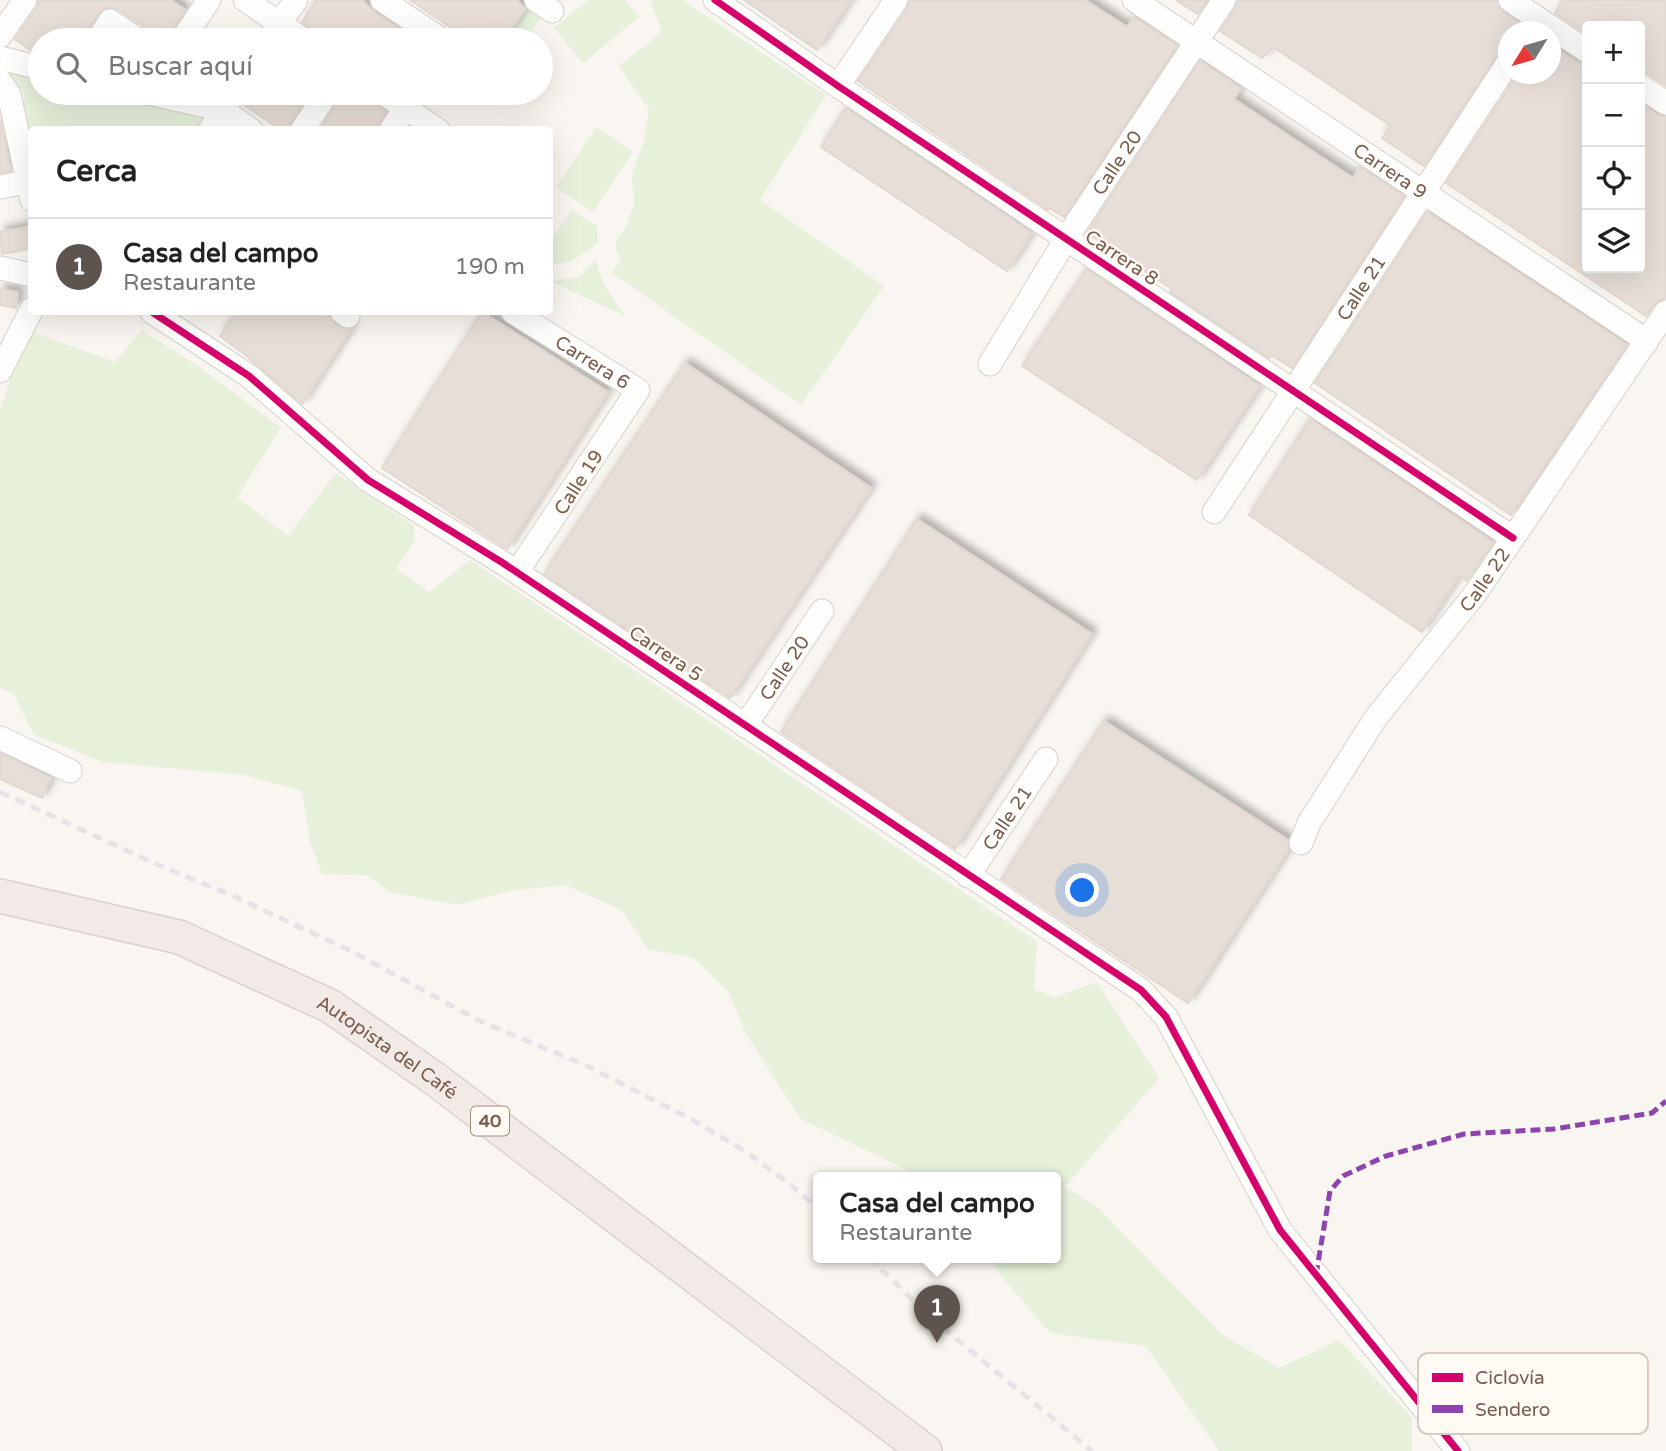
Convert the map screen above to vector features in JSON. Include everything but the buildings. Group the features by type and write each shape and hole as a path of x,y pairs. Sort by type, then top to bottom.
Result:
{"highway":[{"name":"Autopista del Café","path":"0,896 179,936 330,1006 435,1079 925,1451"}],"street":[{"path":"0,36 25,0"},
{"path":"190,28 209,0"},
{"path":"245,0 270,28"},
{"path":"277,28 296,0"},
{"path":"382,0 424,28"},
{"name":"Carrera 8","path":"715,0 838,86 1513,538"},
{"path":"838,86 896,0"},
{"name":"Carrera 9","path":"1134,0 1647,341"},
{"name":"Calle 20","path":"990,364 1066,239 1224,0"},
{"path":"1510,0 1582,47"},
{"path":"106,28 110,21 120,28"},
{"path":"0,58 28,65"},
{"name":"Calle 21","path":"1214,512 1498,78"},
{"path":"0,81 9,94 26,148 28,177"},
{"path":"1645,89 1666,103"},
{"path":"213,126 226,105"},
{"path":"232,105 248,126"},
{"path":"305,126 319,105"},
{"path":"401,105 432,126"},
{"path":"394,126 405,108"},
{"path":"0,187 28,191"},
{"path":"0,268 28,274"},
{"name":"Calle 22","path":"1301,843 1309,823 1375,719 1475,594 1666,312"},
{"path":"0,371 29,315"},
{"name":"Carrera 5","path":"157,315 249,376 368,481 517,572 1141,990 1166,1017 1280,1230 1418,1401"},
{"name":"Carrera 6","path":"518,315 638,390"},
{"name":"Calle 19","path":"517,572 638,390"},
{"name":"Calle 20","path":"745,726 822,611"},
{"path":"0,738 70,771"},
{"name":"Calle 21","path":"968,876 1046,759"},
{"name":"Carrera 5","path":"1444,1434 1458,1451"}],"green space":[{"path":"588,0 625,0 639,17 583,63 554,28"},
{"path":"650,0 682,0 826,95 760,200 884,286 801,405 612,273 621,259 616,251 616,241 625,229 634,204 632,174 644,141 649,109 619,66 662,32"},
{"path":"527,7 541,17 534,28 512,28"},
{"path":"10,69 28,73 28,105 165,105 210,115 203,126 28,126 28,139 16,103 25,101 22,88 13,89"},
{"path":"596,127 633,152 593,212 556,187"},
{"path":"572,210 597,226 598,243 572,261 553,264 553,238"},
{"path":"596,259 603,282 627,317 553,282 579,277"},
{"path":"27,330 115,362 142,330 198,366 281,428 237,497 288,536 336,473 414,526 415,541 396,568 429,592 470,560 1037,942 1034,988 1053,998 1097,982 1159,1078 1065,1187 1095,1205 1223,1335 1279,1368 1339,1340 1412,1417 1412,1451 1219,1451 1146,1346 1050,1333 996,1270 994,1263 1061,1263 1061,1172 912,1172 801,1119 746,1034 729,993 694,958 648,949 623,911 566,885 512,890 458,905 389,892 368,875 322,874 310,842 302,791 246,775 103,762 33,734 14,694 0,688 0,410"}],"railway":[{"path":"0,792 351,951 480,1021 587,1066 691,1119 745,1151 813,1205"},
{"path":"875,1263 930,1317 1092,1451"}],"marked path":[{"path":"1316,1275 1330,1191 1343,1176 1386,1156 1464,1134 1554,1129 1652,1113 1666,1101"}],"cycle path":[{"path":"715,0 838,86 1513,538"},
{"path":"157,315 249,376 368,480 503,563 1141,990 1166,1017 1280,1230 1418,1401"},
{"path":"1444,1434 1458,1451"}],"place":[{"name":"Casa del campo","path":"937,1343"}]}
